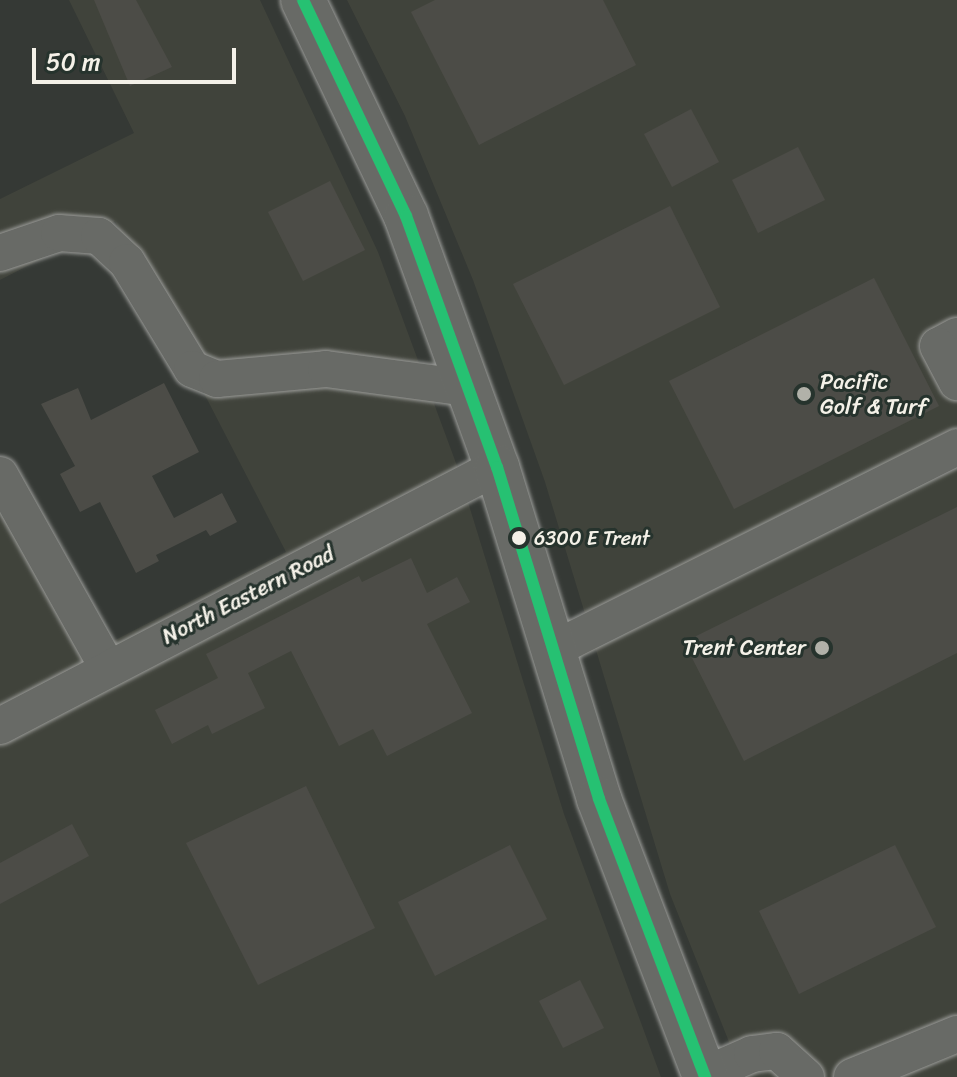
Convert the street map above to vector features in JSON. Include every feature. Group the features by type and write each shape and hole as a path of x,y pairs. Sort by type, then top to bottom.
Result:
{"main road":[{"path":"303,0 406,216 497,467 599,799 704,1076"}],"lane":[{"path":"0,253 13,244 59,233 99,236 127,262 192,369 217,379 326,369 469,388"},
{"path":"957,336 938,346 957,382"},
{"path":"554,649 957,447"},
{"name":"North Eastern Road","path":"0,726 497,467"},
{"path":"0,475 108,668"},
{"path":"852,1077 957,1034"},
{"path":"704,1076 752,1054 777,1051 806,1077"}],"shaded area":[{"path":"69,0 260,0 378,252 456,463 564,814 661,1077 0,1077 0,487 86,655 286,552 115,221 0,280 0,199 134,133"},
{"path":"347,0 957,0 957,1077 743,1077 670,894 545,482 473,280 405,116"}],"building":[{"path":"94,0 136,0 172,67 130,86"},
{"path":"435,0 603,0 636,65 479,145 411,12"},
{"path":"691,109 719,162 672,187 644,134"},
{"path":"798,147 825,200 758,233 732,180"},
{"path":"330,181 365,250 303,281 268,212"},
{"path":"670,206 720,307 564,385 513,284"},
{"name":"Pacific Golf & Turf","path":"874,278 939,406 734,509 669,381"},
{"path":"164,383 199,452 152,476 174,518 222,493 237,522 210,536 206,530 156,555 159,561 136,573 100,502 80,512 60,474 75,466 41,404 78,388 91,420"},
{"name":"Trent Center","path":"957,507 957,653 744,761 684,642"},
{"path":"411,558 427,593 457,577 470,602 427,624 472,713 387,756 373,729 339,746 291,651 248,673 265,708 212,734 208,725 172,744 155,710 218,678 206,654 359,576 362,582"},
{"path":"306,786 375,928 258,985 186,843"},
{"path":"72,824 89,856 0,904 0,863"},
{"path":"510,845 547,919 435,976 398,902"},
{"path":"895,845 936,927 799,994 759,911"},
{"path":"580,980 604,1028 563,1048 539,1001"}],"transit line":[{"path":"303,0 406,216 497,467 599,799 705,1077"}],"place":[{"name":"Pacific Golf & Turf","path":"804,394"},
{"name":"6300 E Trent","path":"519,538"},
{"name":"Trent Center","path":"822,648"}]}
